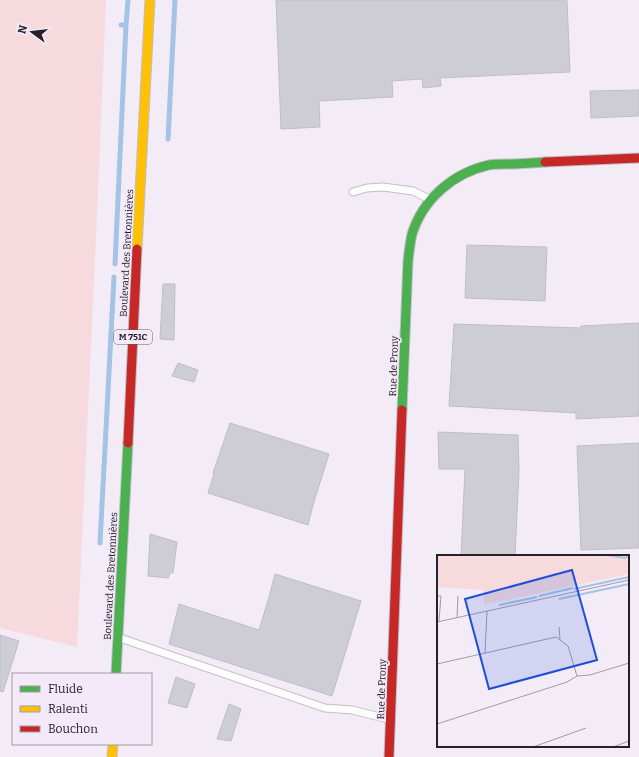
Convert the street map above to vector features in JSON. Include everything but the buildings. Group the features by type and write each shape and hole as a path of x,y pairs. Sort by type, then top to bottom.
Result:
{"street":[{"name":"Boulevard des Bretonnières","path":"116,673 150,0"},
{"name":"Rue de Prony","path":"389,757 407,272 411,238 419,218 430,200 440,189 465,173 490,164 639,158"},
{"path":"112,757 113,745"}],"lane":[{"path":"354,192 368,188 383,187 413,191 430,200"},
{"path":"118,637 325,708 352,710 391,720"}],"shaded area":[{"path":"0,0 106,0 77,647 0,628"}],"waterway":[{"path":"126,25 128,0"},
{"path":"168,139 175,0"},
{"path":"115,264 126,25 121,25"},
{"path":"100,543 114,277"}],"traffic: fast":[{"path":"402,410 408,261 412,234 417,221 441,189 463,174 494,164 545,162"},
{"path":"116,673 128,443"}],"traffic: slow":[{"path":"137,249 150,0"},
{"path":"112,757 113,745"}],"traffic: jam":[{"path":"545,162 639,158"},
{"path":"128,443 137,249"},
{"path":"389,757 402,410"}]}
